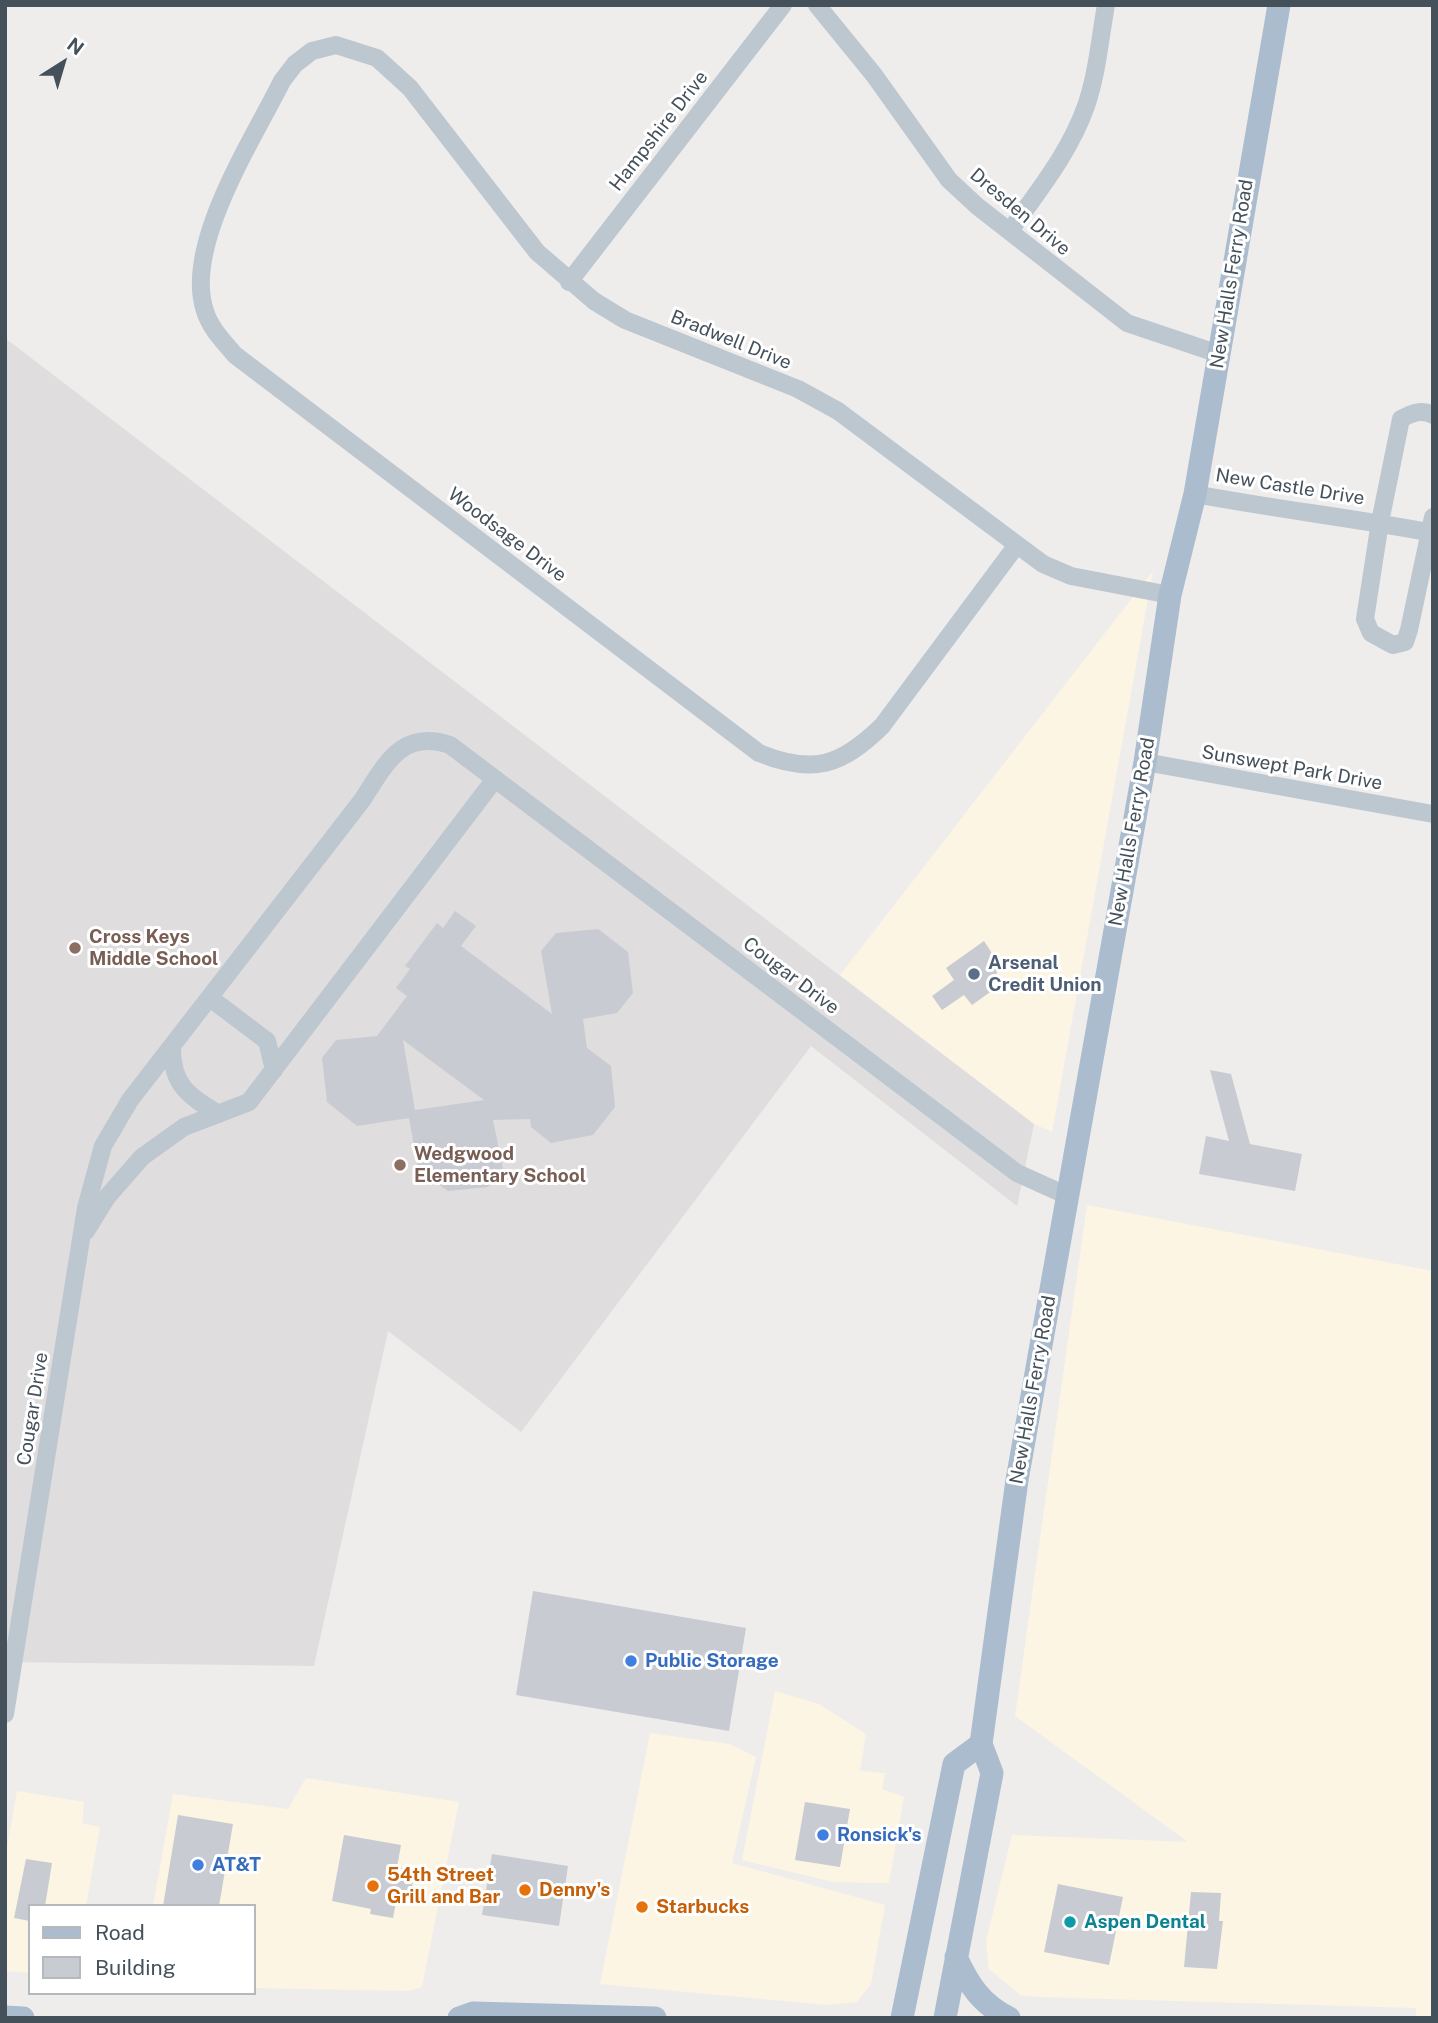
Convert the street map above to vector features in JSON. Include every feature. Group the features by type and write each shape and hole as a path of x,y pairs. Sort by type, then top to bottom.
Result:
{"main road":[{"name":"New Halls Ferry Road","path":"945,2018 992,1773 981,1744 1017,1480 1145,762 1170,596 1195,494 1231,269 1279,5"},
{"path":"902,2018 954,1765 981,1744"},
{"path":"956,1957 968,1983 981,2000 1009,2018"},
{"path":"459,2018 472,2013 655,2018"},
{"path":"5,2017 23,2018"}],"street":[{"name":"Hampshire Drive","path":"569,282 783,5"},
{"name":"Dresden Drive","path":"817,5 874,75 949,180 1127,323 1219,354"},
{"path":"1010,231 1058,164 1080,123 1088,103 1106,5"},
{"name":"Bradwell Drive","path":"336,45 377,58 410,88 537,252 569,282 625,320 798,389 838,411 1043,564 1071,576 1170,596"},
{"name":"Woodsage Drive","path":"336,45 312,51 295,64 282,81 216,214 205,243 200,288 205,312 216,333 235,355 748,746 779,761 807,766 836,762 862,746 882,726 1016,546"},
{"name":"New Castle Drive","path":"1195,494 1247,504 1380,522 1432,528 1405,642 1393,645 1371,632 1365,619 1380,522 1401,419 1412,413 1426,411 1433,415"},
{"name":"Cougar Drive","path":"5,1714 12,1633 93,1175 103,1146 130,1100 393,755 416,741 433,739 450,745 1017,1173 1068,1196"},
{"name":"Sunswept Park Drive","path":"1145,762 1433,814"},
{"name":"Cougar Drive","path":"82,1237 107,1198 142,1157 184,1127 249,1102 495,779"},
{"path":"210,998 267,1041 274,1070"},
{"path":"172,1046 171,1067 177,1080 201,1103 219,1114"}],"shaded area":[{"name":"Wedgwood Elementary School","path":"5,338 1034,1124 1017,1206 811,1046 521,1432 388,1331 314,1666 5,1662"},
{"path":"1153,571 1052,1132 1034,1124 840,975"},
{"path":"1087,1205 1433,1271 1433,2018 1416,2018 1416,2008 1020,1995 989,1969 986,1941 1012,1835 1188,1842 1015,1716"},
{"path":"775,1691 819,1704 866,1734 860,1771 885,1773 882,1789 904,1797 889,1883 833,1882 742,1860"},
{"path":"650,1733 729,1744 756,1757 732,1863 885,1905 871,1984 857,2002 827,2005 600,1984"},
{"path":"306,1778 459,1802 422,1987 408,1991 256,1988 256,1904 153,1904 173,1794 288,1809"},
{"path":"17,1791 84,1802 82,1823 100,1827 86,1904 28,1904 28,1973 5,1971 5,1859"}],"building":[{"name":"Wedgwood Elementary School","path":"455,911 476,926 461,946 552,1014 541,951 556,933 598,929 628,952 633,993 617,1013 583,1019 587,1048 611,1066 615,1107 593,1135 551,1143 531,1127 530,1119 493,1120 503,1169 488,1187 448,1191 418,1169 409,1118 357,1126 327,1102 322,1058 336,1040 377,1036 407,996 396,988 410,969 405,966 437,923 443,928","holes":["403,1040 484,1100 415,1110"]},
{"name":"Arsenal Credit Union","path":"984,941 999,964 993,990 972,1005 964,995 942,1010 932,996 954,980 946,968"},
{"path":"1210,1070 1231,1074 1250,1144 1302,1154 1295,1191 1199,1174 1206,1136 1229,1141"},
{"name":"Public Storage","path":"533,1591 746,1628 729,1731 516,1695"},
{"name":"Ronsick's","path":"805,1802 850,1809 840,1867 795,1860"},
{"name":"AT&T","path":"178,1815 233,1824 219,1904 163,1904"},
{"name":"54th Street Grill and Bar","path":"344,1835 401,1845 397,1867 415,1870 409,1904 396,1902 393,1918 370,1914 371,1909 332,1901"},
{"name":"Denny's","path":"492,1854 568,1866 559,1926 482,1915"},
{"path":"26,1859 52,1863 45,1904 28,1904 28,1921 14,1918"},
{"path":"1058,1884 1123,1897 1109,1965 1044,1952"},
{"path":"1191,1892 1221,1893 1219,1921 1223,1921 1217,1969 1184,1967"}],"place":[{"name":"Cross Keys Middle School","path":"75,948"},
{"name":"Arsenal Credit Union","path":"974,974"},
{"name":"Wedgwood Elementary School","path":"400,1165"},
{"name":"Public Storage","path":"631,1661"},
{"name":"Ronsick's","path":"823,1835"},
{"name":"AT&T","path":"198,1865"},
{"name":"54th Street Grill and Bar","path":"373,1886"},
{"name":"Denny's","path":"525,1890"},
{"name":"Starbucks","path":"642,1907"},
{"name":"Aspen Dental","path":"1070,1922"}]}
